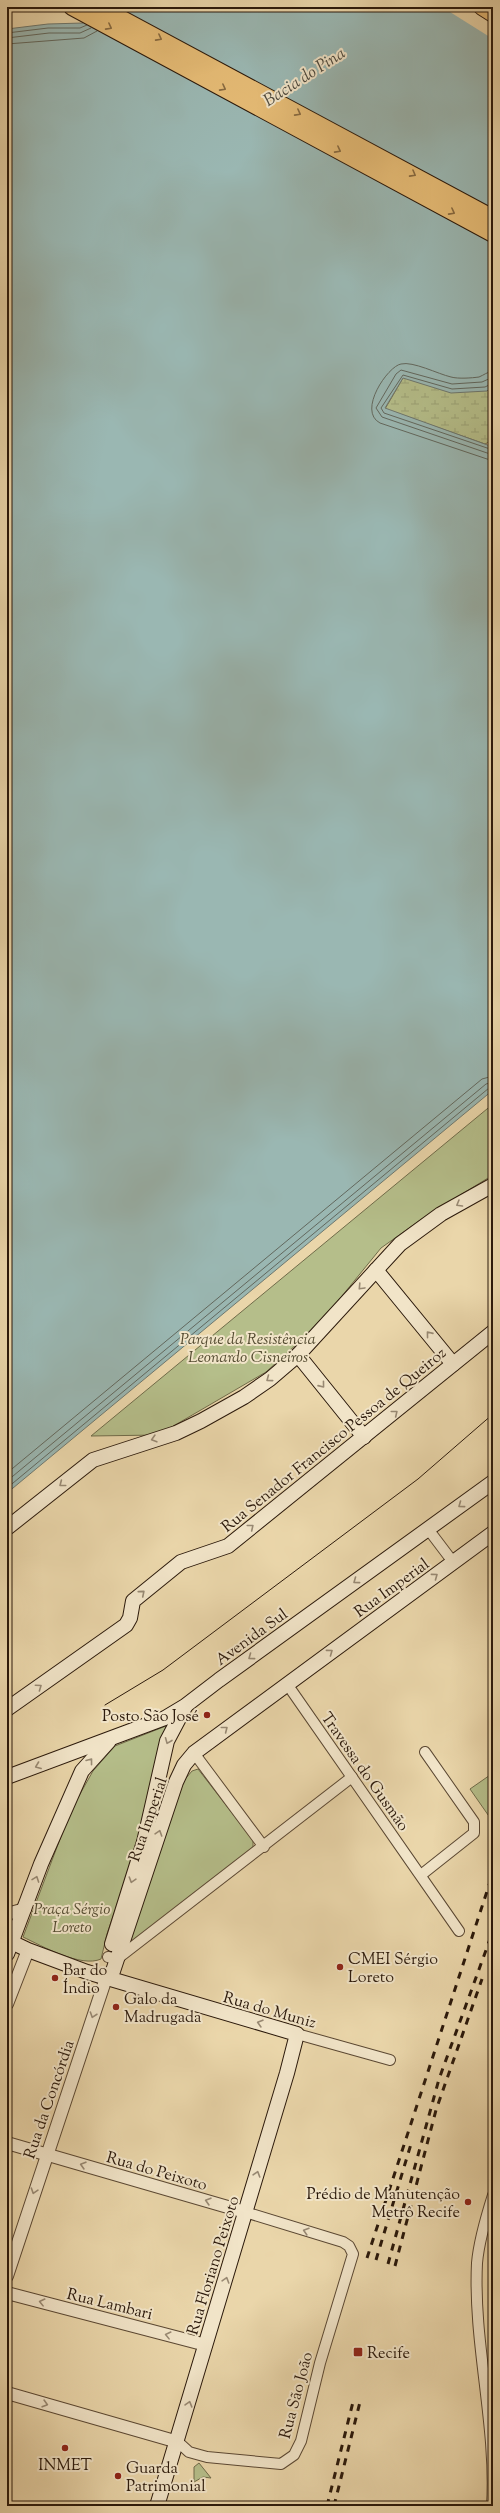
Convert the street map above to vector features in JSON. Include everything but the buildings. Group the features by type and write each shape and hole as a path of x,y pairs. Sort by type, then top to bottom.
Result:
{"main road":[{"path":"100,7 493,218"},
{"path":"482,7 493,14"},
{"path":"73,8 493,234"},
{"path":"7,1528 93,1460 176,1433 244,1397 298,1355 376,1270 406,1240 441,1214 493,1185"},
{"path":"376,1270 453,1364"},
{"name":"Rua Senador Francisco Pessoa de Queiroz","path":"7,1709 126,1625 130,1618 133,1601 181,1562 228,1546 493,1332"},
{"path":"298,1355 364,1437"},
{"name":"Avenida Sul","path":"7,1777 113,1736 165,1718 185,1706 493,1482"},
{"name":"Rua Imperial","path":"106,1978 105,1968 114,1960 176,1782 184,1765 194,1753 493,1534"},
{"name":"Rua Imperial","path":"114,1960 144,1842 167,1741 185,1706"},
{"path":"28,1950 9,1945 41,1864 82,1771 96,1753 113,1736"},
{"name":"Rua do Muniz","path":"28,1950 106,1978 297,2034"},
{"path":"114,1960 122,1977 130,1985"},
{"name":"Rua Floriano Peixoto","path":"157,2506 178,2442 297,2034"}],"street":[{"path":"428,1529 453,1562"},
{"name":"Travessa do Gusmão","path":"287,1684 459,1931"},
{"path":"421,1875 474,1833 476,1828 474,1822 425,1752"},
{"path":"194,1753 264,1847"},
{"path":"114,1960 264,1847 352,1777"},
{"path":"7,1914 24,1910"},
{"path":"7,2004 28,1950"},
{"name":"Rua da Concórdia","path":"7,2276 46,2154 106,1978"},
{"name":"Rua do Muniz","path":"297,2034 390,2060"},
{"name":"Rua do Peixoto","path":"7,2143 343,2242"},
{"path":"492,2506 492,2452 477,2290 477,2262 485,2221 493,2195"},
{"name":"Rua São João","path":"7,2393 178,2442 189,2452 207,2456 281,2464 294,2455 301,2441 320,2363 351,2264 352,2250 343,2242"},
{"name":"Rua Lambari","path":"7,2293 206,2344"}],"green space":[{"path":"493,279 493,440 485,444 385,409 403,378"},
{"name":"Parque da Resistência Leonardo Cisneiros","path":"493,1104 493,1175 426,1216 381,1248 320,1323 266,1372 158,1435 91,1436"},
{"name":"Praça Sérgio Loreto","path":"166,1726 143,1828 107,1934 101,1959 83,1961 62,1955 23,1937 71,1810 93,1771 115,1746"},
{"name":"Praça Sérgio Loreto","path":"198,1769 250,1836 253,1841 253,1848 135,1943 128,1943 181,1784 192,1771"},
{"path":"493,1773 493,1822 470,1789"},
{"path":"199,2463 211,2478 203,2477 194,2482 194,2467"}],"water":[{"name":"Bacia do Pina","path":"88,7 493,7 493,385 487,391 451,393 403,378 385,408 493,447 493,1090 7,1493 7,29 48,24 83,23"}],"pier":[{"path":"442,7 493,7 493,39"}],"tram line":[{"path":"105,1705 163,1670 418,1479 493,1414"}],"railway":[{"path":"367,2258 493,1873"},
{"path":"388,2264 439,2079 493,1931"},
{"path":"395,2266 436,2110 482,1979"},
{"path":"376,2260 411,2144"},
{"path":"327,2506 353,2402"},
{"path":"334,2506 360,2402"}],"place":[{"name":"Posto São José","path":"207,1715"},
{"name":"CMEI Sérgio Loreto","path":"340,1967"},
{"name":"Bar do Índio","path":"55,1978"},
{"name":"Galo da Madrugada","path":"116,2007"},
{"name":"Prédio de Manutenção Metrô Recife","path":"468,2202"},
{"name":"Recife","path":"358,2352"},
{"name":"INMET","path":"65,2448"},
{"name":"Guarda Patrimonial","path":"118,2476"}]}
